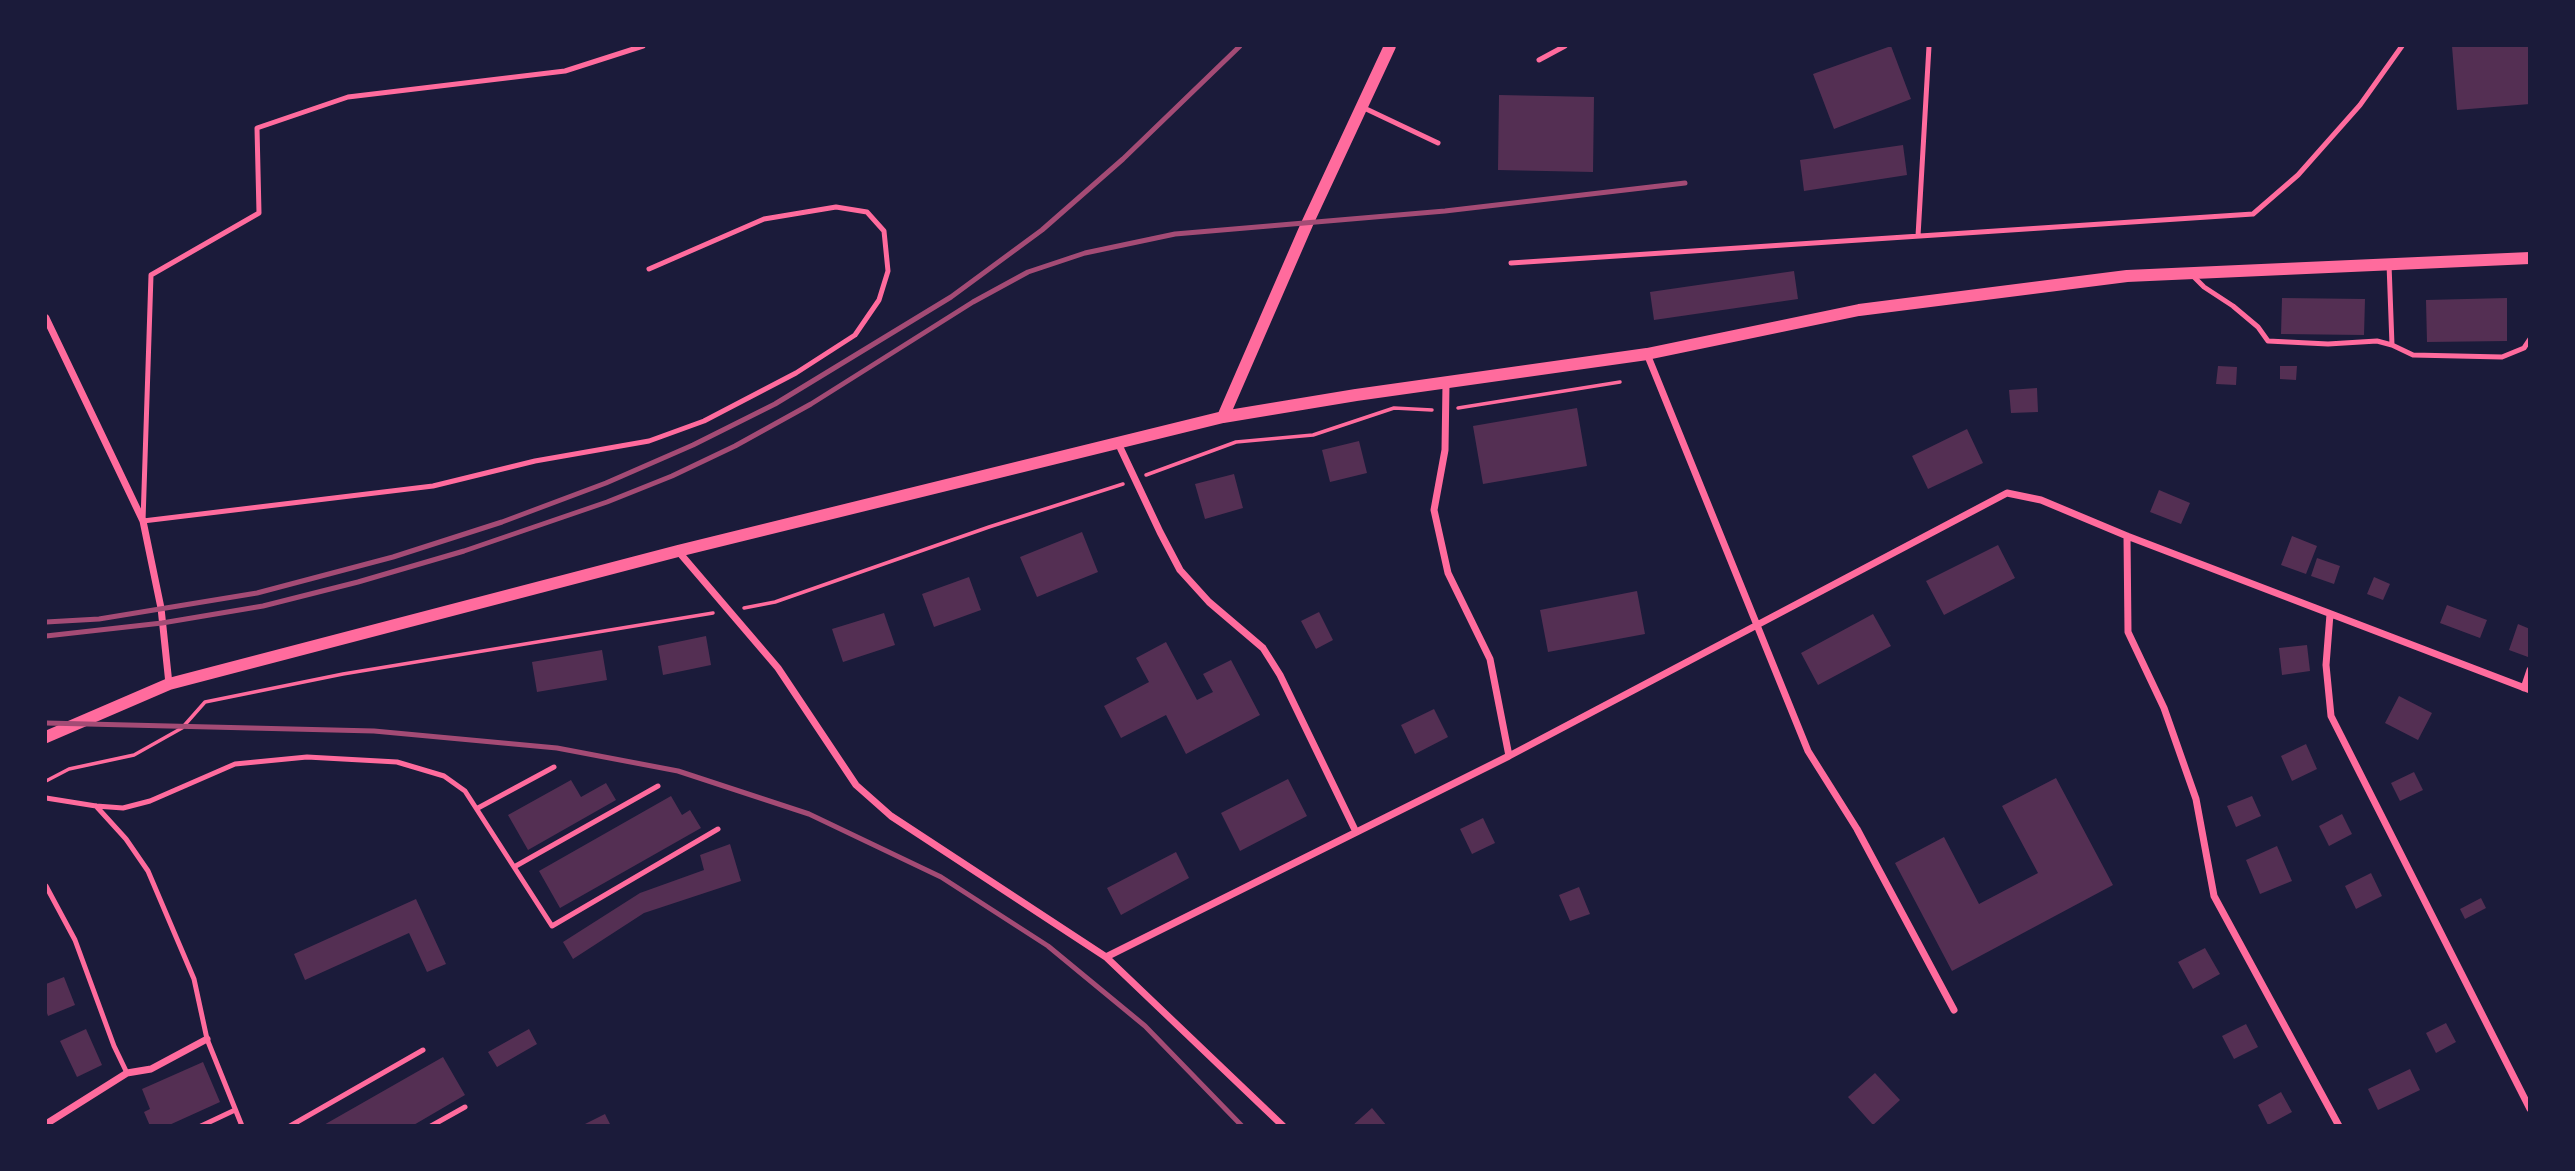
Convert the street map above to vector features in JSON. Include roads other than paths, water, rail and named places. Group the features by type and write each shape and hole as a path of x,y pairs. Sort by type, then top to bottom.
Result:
{"street":[{"path":"1223,416 1390,46"},
{"path":"46,737 169,684 678,551 1223,416 1647,354 1859,310 2127,276 2529,259"},
{"path":"46,318 143,521 160,608 169,684"},
{"path":"1647,354 1808,751 1857,829 1954,1010"},
{"path":"1446,384 1445,450 1434,510 1448,573 1490,659 1509,756"},
{"path":"1118,443 1180,570 1209,602 1263,648 1280,675 1356,832"},
{"path":"1106,957 1509,756 2007,493 2041,500 2127,536 2527,689 2529,670"},
{"path":"2127,536 2128,632 2164,708 2196,799 2214,896 2339,1125"},
{"path":"678,551 778,668 856,785 891,816 1106,957 1283,1125"},
{"path":"2330,614 2326,664 2331,716 2529,1109"},
{"path":"46,1124 127,1073 151,1069 207,1039"}],"lane":[{"path":"643,46 565,71 348,97 257,128 258,213 151,275 143,521 433,486 535,461 649,441 704,421 796,373 855,335 879,300 888,271 884,231 867,212 836,207 764,219 649,269"},
{"path":"1539,60 1565,46"},
{"path":"1918,236 1929,46"},
{"path":"1511,263 2253,214 2298,175 2360,105 2402,46"},
{"path":"1362,107 1437,143"},
{"path":"2389,264 2392,345"},
{"path":"2190,273 2204,287 2258,327 2268,341 2328,344 2377,341 2413,355 2502,357 2524,348 2529,339"},
{"path":"46,799 123,808 150,801 235,764 307,757 397,762 444,776 465,791 552,926 718,829"},
{"path":"478,808 554,766"},
{"path":"514,867 658,786"},
{"path":"96,806 126,839 148,871 194,979 207,1039 242,1125"},
{"path":"46,886 75,940 114,1046 127,1073"},
{"path":"290,1125 423,1051"},
{"path":"431,1125 466,1107"},
{"path":"201,1125 235,1110"}],"railway":[{"path":"46,622 99,619 257,593 393,557 502,522 606,483 693,445 775,404 951,297 1042,230 1123,159 1240,46"},
{"path":"46,636 162,623 263,606 464,551 607,502 672,476 735,446 811,404 973,302 1028,272 1085,253 1175,234 1445,211 1685,183"},
{"path":"46,723 374,731 557,748 678,771 809,814 941,877 1048,946 1145,1026 1242,1126"}]}
